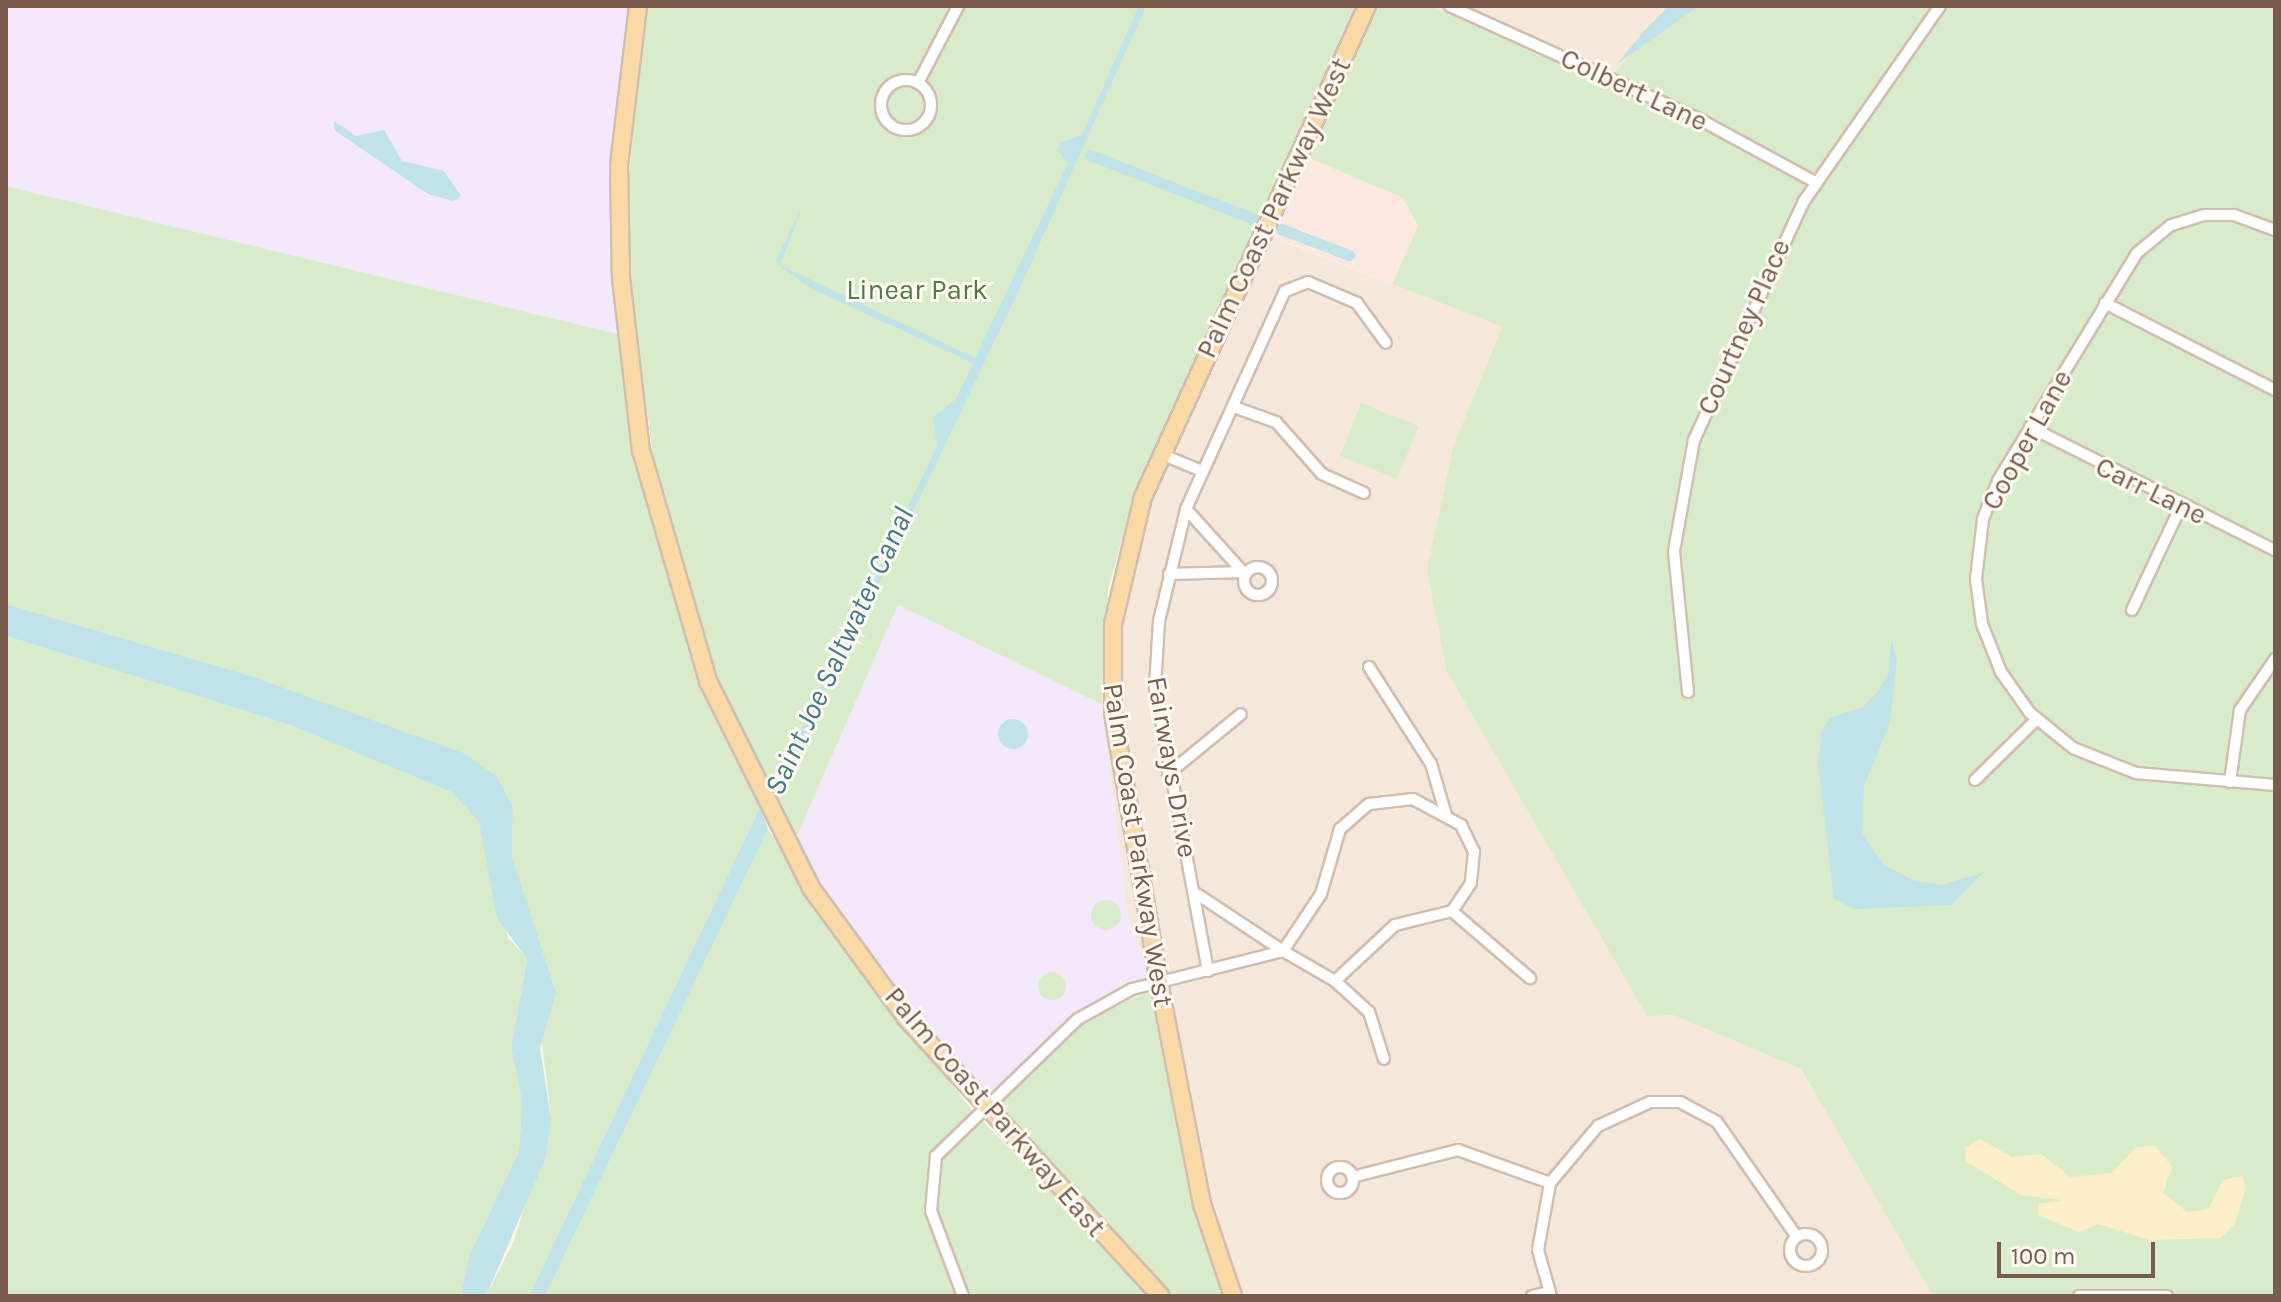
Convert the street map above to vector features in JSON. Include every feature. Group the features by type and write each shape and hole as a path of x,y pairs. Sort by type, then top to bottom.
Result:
{"main road":[{"name":"Palm Coast Parkway East","path":"638,6 624,104 619,236 641,450 708,681 776,825 897,1005 984,1108 1161,1296"},
{"name":"Palm Coast Parkway West","path":"1233,1296 1202,1204 1159,982 1110,667 1122,565 1161,454 1367,6"}],"street":[{"path":"918,83 958,6"},
{"name":"Colbert Lane","path":"1450,6 1699,119 1815,182"},
{"name":"Courtney Place","path":"1688,692 1674,551 1684,472 1760,286 1815,182 1940,6"},
{"path":"898,81 918,83 929,95 927,119 907,131 891,127 881,113 882,96 898,81"},
{"name":"Cooper Lane","path":"2275,230 2226,215 2179,222 2142,247 2030,427 1986,509 1976,579 1992,654 2037,719 2112,766 2275,785"},
{"name":"Fairways Drive","path":"1208,971 1197,894 1168,774 1154,667 1169,574 1186,509 1234,407 1279,297 1300,282 1360,305 1386,343"},
{"path":"2105,303 2275,390"},
{"path":"1234,407 1276,422 1322,474 1364,493"},
{"name":"Carr Lane","path":"2030,427 2181,506 2275,550"},
{"path":"1161,454 1202,471"},
{"path":"2132,610 2181,506"},
{"path":"1169,574 1243,572 1186,509"},
{"path":"2230,782 2240,710 2275,659"},
{"path":"1369,667 1431,764 1446,815"},
{"path":"1168,774 1241,714"},
{"path":"1975,780 2037,719"},
{"path":"963,1296 931,1211 930,1175 941,1149 1093,1007 1159,982 1283,951 1312,912 1351,815 1397,796 1446,815 1470,837 1475,860 1468,890 1452,911 1395,925 1335,981"},
{"path":"1197,894 1335,981 1369,1012 1384,1059"},
{"path":"1452,911 1530,978"},
{"path":"1532,1296 1550,1294 1538,1241 1550,1183 1576,1144 1609,1118 1650,1102 1680,1102 1729,1133 1797,1237"},
{"path":"1352,1177 1458,1150 1550,1183"},
{"path":"2079,1296 2167,1296"}],"shaded area":[{"path":"6,6 633,6 619,101 622,335 6,186"},
{"path":"1430,6 1669,6 1608,83"},
{"path":"1304,156 1403,198 1418,226 1392,284 1266,235"},
{"path":"1255,231 1502,327 1454,444 1447,672 1647,1015 1673,1015 1801,1069 1933,1296 1227,1296 1192,1198 1155,988 1129,923 1101,704 1103,624 1134,497"},
{"path":"898,605 1101,704 1129,923 1155,988 1120,998 993,1109 910,1014 793,845"}],"green space":[{"name":"Linear Park","path":"646,6 1361,6 1134,497 1108,589 1101,704 898,605 793,845 699,635 656,473 629,290 628,183"},
{"path":"1374,6 1430,6 1608,82 1669,6 2275,6 2275,1296 1933,1296 1801,1069 1673,1015 1647,1016 1447,672 1427,570 1454,444 1502,327 1392,284 1418,226 1403,198 1304,156"},
{"path":"6,186 622,335 635,450 660,550 703,683 760,807 529,1296 486,1296 514,1241 551,1119 525,899 512,857 513,807 248,675 6,604"},
{"path":"1361,403 1418,426 1397,479 1340,456"},
{"path":"6,636 287,724 451,792 479,822 508,938 527,958 511,1048 522,1102 519,1151 469,1256 461,1296 6,1296"},
{"path":"768,829 828,925 971,1109 1153,1296 545,1296"},
{"path":"1106,900 1112,901 1120,909 1120,921 1112,929 1106,930 1100,929 1092,921 1091,915 1092,909 1100,901"},
{"path":"1052,972 1062,976 1066,986 1062,996 1052,1000 1042,996 1038,986 1042,976"},
{"path":"1155,988 1192,1198 1227,1296 1169,1296 993,1109 1080,1023"}],"sand":[{"path":"1980,1139 2012,1157 2041,1154 2070,1177 2112,1173 2136,1147 2154,1145 2172,1167 2163,1193 2187,1212 2208,1209 2223,1180 2242,1176 2246,1187 2235,1223 2221,1238 2150,1240 2098,1224 2079,1232 2038,1215 2038,1204 2062,1200 2021,1195 1966,1161 1965,1148"}],"water":[{"name":"Saint Joe Saltwater Canal","path":"1139,6 1146,6 1019,290 777,796 773,789 937,446 933,417 956,399 973,363 810,288 775,262 803,205 780,265 975,358 1068,163 1057,150 1061,142 1082,135"},
{"path":"1669,6 1699,6 1617,64 1644,31"},
{"path":"334,121 356,136 384,130 402,161 444,171 461,196 453,201 428,194 334,130"},
{"path":"6,604 248,675 466,754 497,777 513,807 512,857 556,993 540,1048 551,1119 546,1157 486,1296 461,1296 469,1256 519,1151 522,1102 511,1048 527,959 497,918 479,822 451,792 287,724 6,636"},
{"path":"1891,638 1897,660 1890,723 1864,786 1862,833 1883,864 1912,880 1942,885 1984,872 1951,905 1854,909 1834,899 1818,764 1822,730 1830,718 1863,707 1878,691 1889,672"},
{"path":"1013,719 1024,723 1028,734 1024,745 1013,749 1002,745 998,734 1002,723"},
{"path":"760,807 768,829 545,1296 529,1296"}],"waterway":[{"path":"1090,155 1252,218"},
{"path":"1281,229 1349,255"}]}
